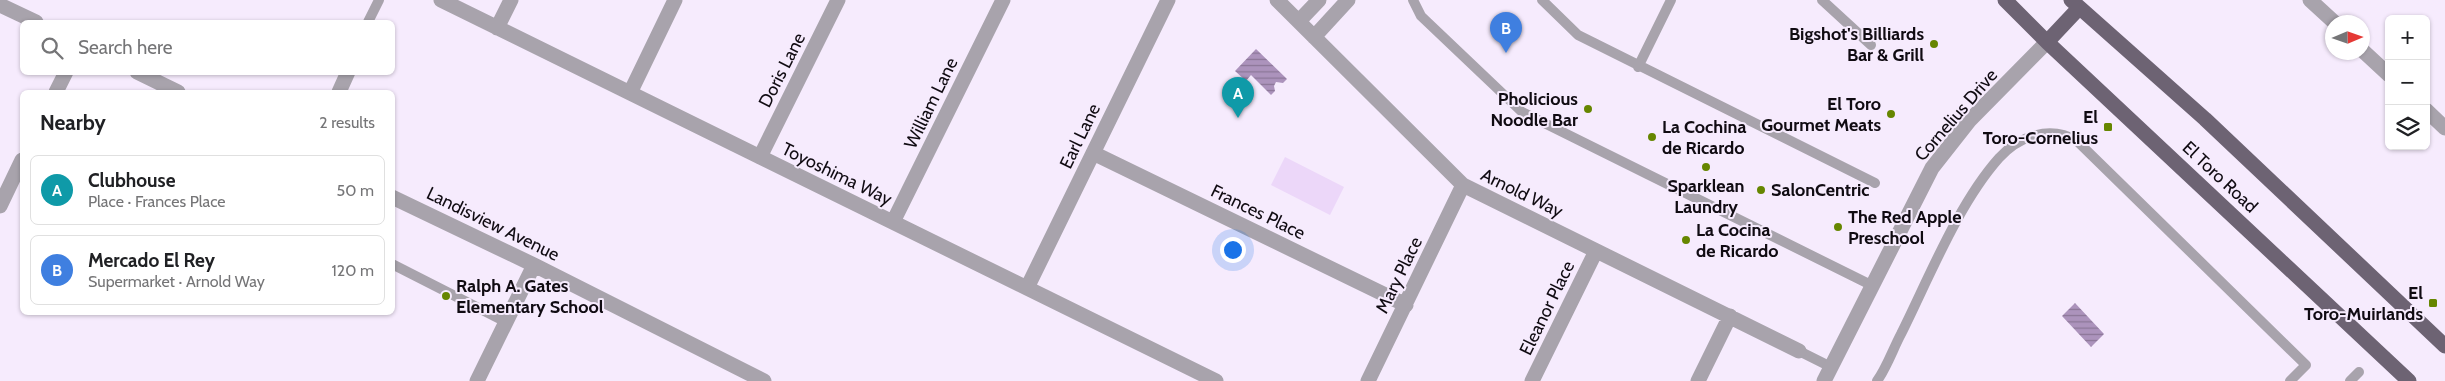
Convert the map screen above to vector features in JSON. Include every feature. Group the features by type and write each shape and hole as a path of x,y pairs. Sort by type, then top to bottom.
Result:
{"main road":[{"name":"El Toro Road","path":"2005,0 2047,42 2409,381"},
{"name":"El Toro Road","path":"2079,3 2205,119 2445,346"},
{"path":"2047,42 2079,3"}],"street":[{"name":"Toyoshima Way","path":"441,0 1216,381"},
{"path":"497,28 511,0"},
{"path":"630,93 675,0"},
{"name":"Doris Lane","path":"760,157 838,0"},
{"name":"William Lane","path":"893,222 1003,0"},
{"name":"Earl Lane","path":"1027,288 1168,0"},
{"name":"Arnold Way","path":"1276,0 1463,185 1799,351"},
{"path":"1299,22 1319,0"},
{"path":"1314,37 1348,0"},
{"path":"2310,0 2326,15"},
{"path":"0,5 32,20"},
{"name":"Cornelius Drive","path":"1827,374 1932,168 1969,121 2047,42"},
{"path":"2370,57 2385,71"},
{"path":"57,90 64,75"},
{"path":"143,75 174,90"},
{"path":"340,90 347,75"},
{"path":"2430,114 2445,128"},
{"name":"Frances Place","path":"1093,153 1406,305"},
{"path":"0,206 20,164"},
{"name":"Mary Place","path":"1368,381 1463,185"},
{"name":"Landisview Avenue","path":"395,198 534,265 764,381"},
{"name":"Eleanor Place","path":"1532,381 1596,250"},
{"path":"476,381 534,265"},
{"path":"1698,381 1730,316"}],"lane":[{"path":"369,20 379,0"},
{"path":"1413,0 1421,16 1522,112 1871,285"},
{"path":"1542,0 1578,35 1638,67 1875,183"},
{"path":"1638,67 1671,0"},
{"path":"1822,0 1871,45"},
{"path":"1877,381 1958,221 1977,189 1999,158 2026,139 2046,133 2064,134 2077,141 2306,365 2290,381"},
{"path":"395,266 506,322"},
{"path":"1799,351 1827,374"},
{"path":"2350,381 2359,372"}],"shaded area":[{"path":"1256,49 1287,79 1283,83 1276,82 1274,86 1275,91 1271,95 1251,75 1246,81 1235,71"},
{"path":"1285,157 1344,187 1330,215 1271,185"},
{"path":"2075,303 2104,334 2091,347 2062,316"}],"place":[{"name":"Bigshot's Billiards Bar & Grill","path":"1934,44"},
{"name":"Mercado El Rey","path":"1506,53"},
{"name":"Pholicious Noodle Bar","path":"1588,109"},
{"name":"El Toro Gourmet Meats","path":"1891,114"},
{"name":"Clubhouse","path":"1238,118"},
{"name":"El Toro-Cornelius","path":"2108,127"},
{"name":"La Cochina de Ricardo","path":"1652,137"},
{"name":"Sparklean Laundry","path":"1706,167"},
{"name":"SalonCentric","path":"1761,190"},
{"name":"The Red Apple Preschool","path":"1838,227"},
{"name":"La Cocina de Ricardo","path":"1686,240"},
{"name":"Ralph A. Gates Elementary School","path":"446,296"},
{"name":"El Toro-Muirlands","path":"2433,303"}]}
